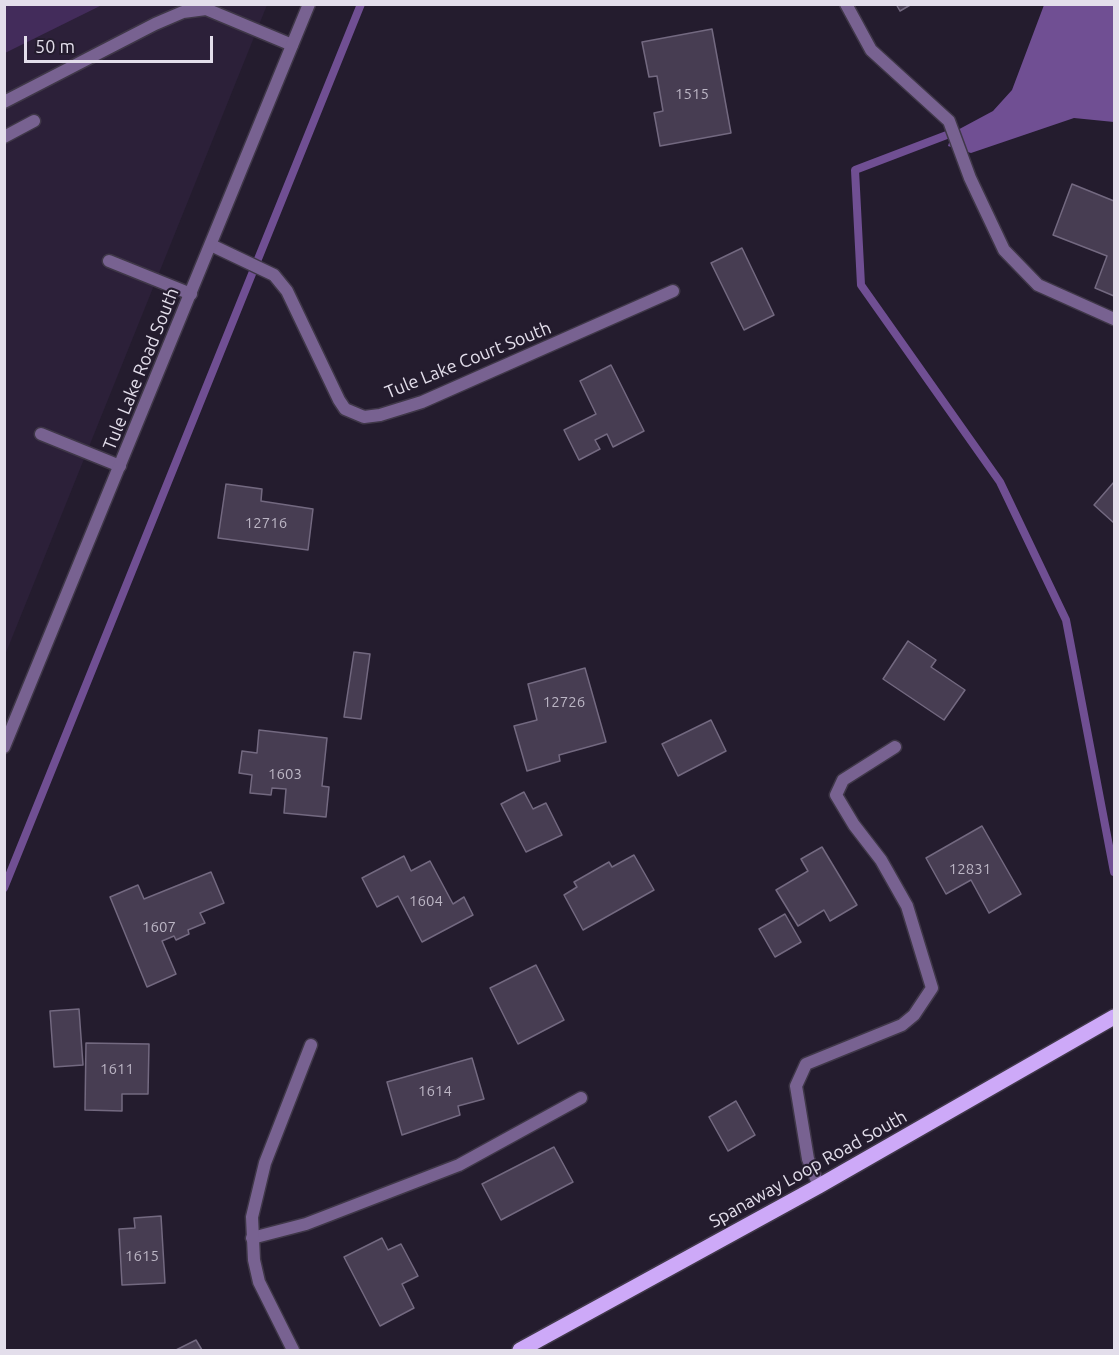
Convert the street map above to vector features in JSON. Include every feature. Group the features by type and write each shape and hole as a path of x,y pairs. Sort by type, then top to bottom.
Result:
{"main road":[{"name":"Spanaway Loop Road South","path":"520,1350 819,1186 1114,1017"}],"street":[{"name":"Tule Lake Road South","path":"4,747 309,4"},
{"path":"846,4 871,50 948,121 970,178 1004,250 1038,285 1114,319"},
{"path":"4,102 155,24 183,12 207,9 292,45"},
{"path":"4,136 34,121"},
{"name":"Tule Lake Court South","path":"211,245 238,255 269,272 287,291 339,400 345,409 364,417 380,415 422,402 673,291"},
{"path":"109,261 191,294"},
{"path":"41,434 120,466"},
{"path":"819,1186 808,1159 796,1086 806,1064 902,1025 914,1015 932,988 907,906 881,860 854,825 836,795 843,780 895,747"},
{"path":"293,1350 259,1282 252,1238 252,1217 264,1163 312,1045"},
{"path":"252,1238 306,1224 459,1165 581,1098"}],"shaded area":[{"path":"5,4 102,4 102,5 5,53"},
{"path":"5,5 267,5 5,655"},
{"path":"1044,5 1114,5 1114,122 1074,118 971,153 948,146 952,133 993,111 1012,90"}],"building":[{"path":"896,4 912,4 900,11"},
{"path":"712,29 731,133 660,146 654,113 663,111 657,76 649,77 642,42"},
{"path":"1072,184 1114,201 1114,296 1095,288 1107,256 1053,235"},
{"path":"742,248 774,315 744,330 711,263"},
{"path":"611,365 644,431 613,447 607,434 595,440 600,449 579,460 564,430 596,414 580,381"},
{"path":"1114,482 1114,523 1094,505"},
{"path":"226,484 262,489 261,501 313,509 308,550 218,538"},
{"path":"908,641 936,660 931,667 965,690 944,720 883,679"},
{"path":"354,652 370,654 361,719 344,717"},
{"path":"585,668 606,742 559,755 560,761 527,771 514,726 537,720 528,684"},
{"path":"711,720 726,751 678,776 662,744"},
{"path":"259,730 327,738 322,786 329,787 326,817 284,813 286,789 272,788 271,795 250,793 252,775 239,773 242,751 257,753"},
{"path":"524,792 533,809 546,803 562,835 526,852 501,804"},
{"path":"982,826 1021,894 989,913 971,880 946,894 926,858"},
{"path":"822,847 857,905 830,921 824,910 798,926 776,890 808,871 801,859"},
{"path":"634,855 654,890 583,930 564,895 577,887 574,882 609,862 612,867"},
{"path":"404,856 411,871 430,861 453,904 464,897 473,915 422,942 398,896 377,907 362,878"},
{"path":"211,872 224,903 200,913 205,923 188,930 189,934 176,940 174,936 162,941 176,974 147,987 110,897 138,885 144,899"},
{"path":"785,914 801,942 775,957 759,929"},
{"path":"536,965 564,1020 518,1044 490,988"},
{"path":"79,1009 83,1065 54,1067 50,1011"},
{"path":"86,1043 149,1044 148,1094 122,1094 122,1111 85,1110"},
{"path":"472,1058 484,1099 458,1106 460,1115 402,1135 387,1082"},
{"path":"736,1101 755,1135 728,1151 709,1117"},
{"path":"554,1147 573,1182 501,1220 482,1184"},
{"path":"161,1216 165,1283 122,1285 119,1229 135,1228 134,1218"},
{"path":"382,1238 388,1250 401,1244 418,1276 402,1284 414,1308 380,1326 344,1257"},
{"path":"196,1340 202,1350 176,1350"}],"waterway":[{"path":"4,888 361,4"},
{"path":"952,133 855,170 861,285 1000,482 1066,620 1114,872"}]}
